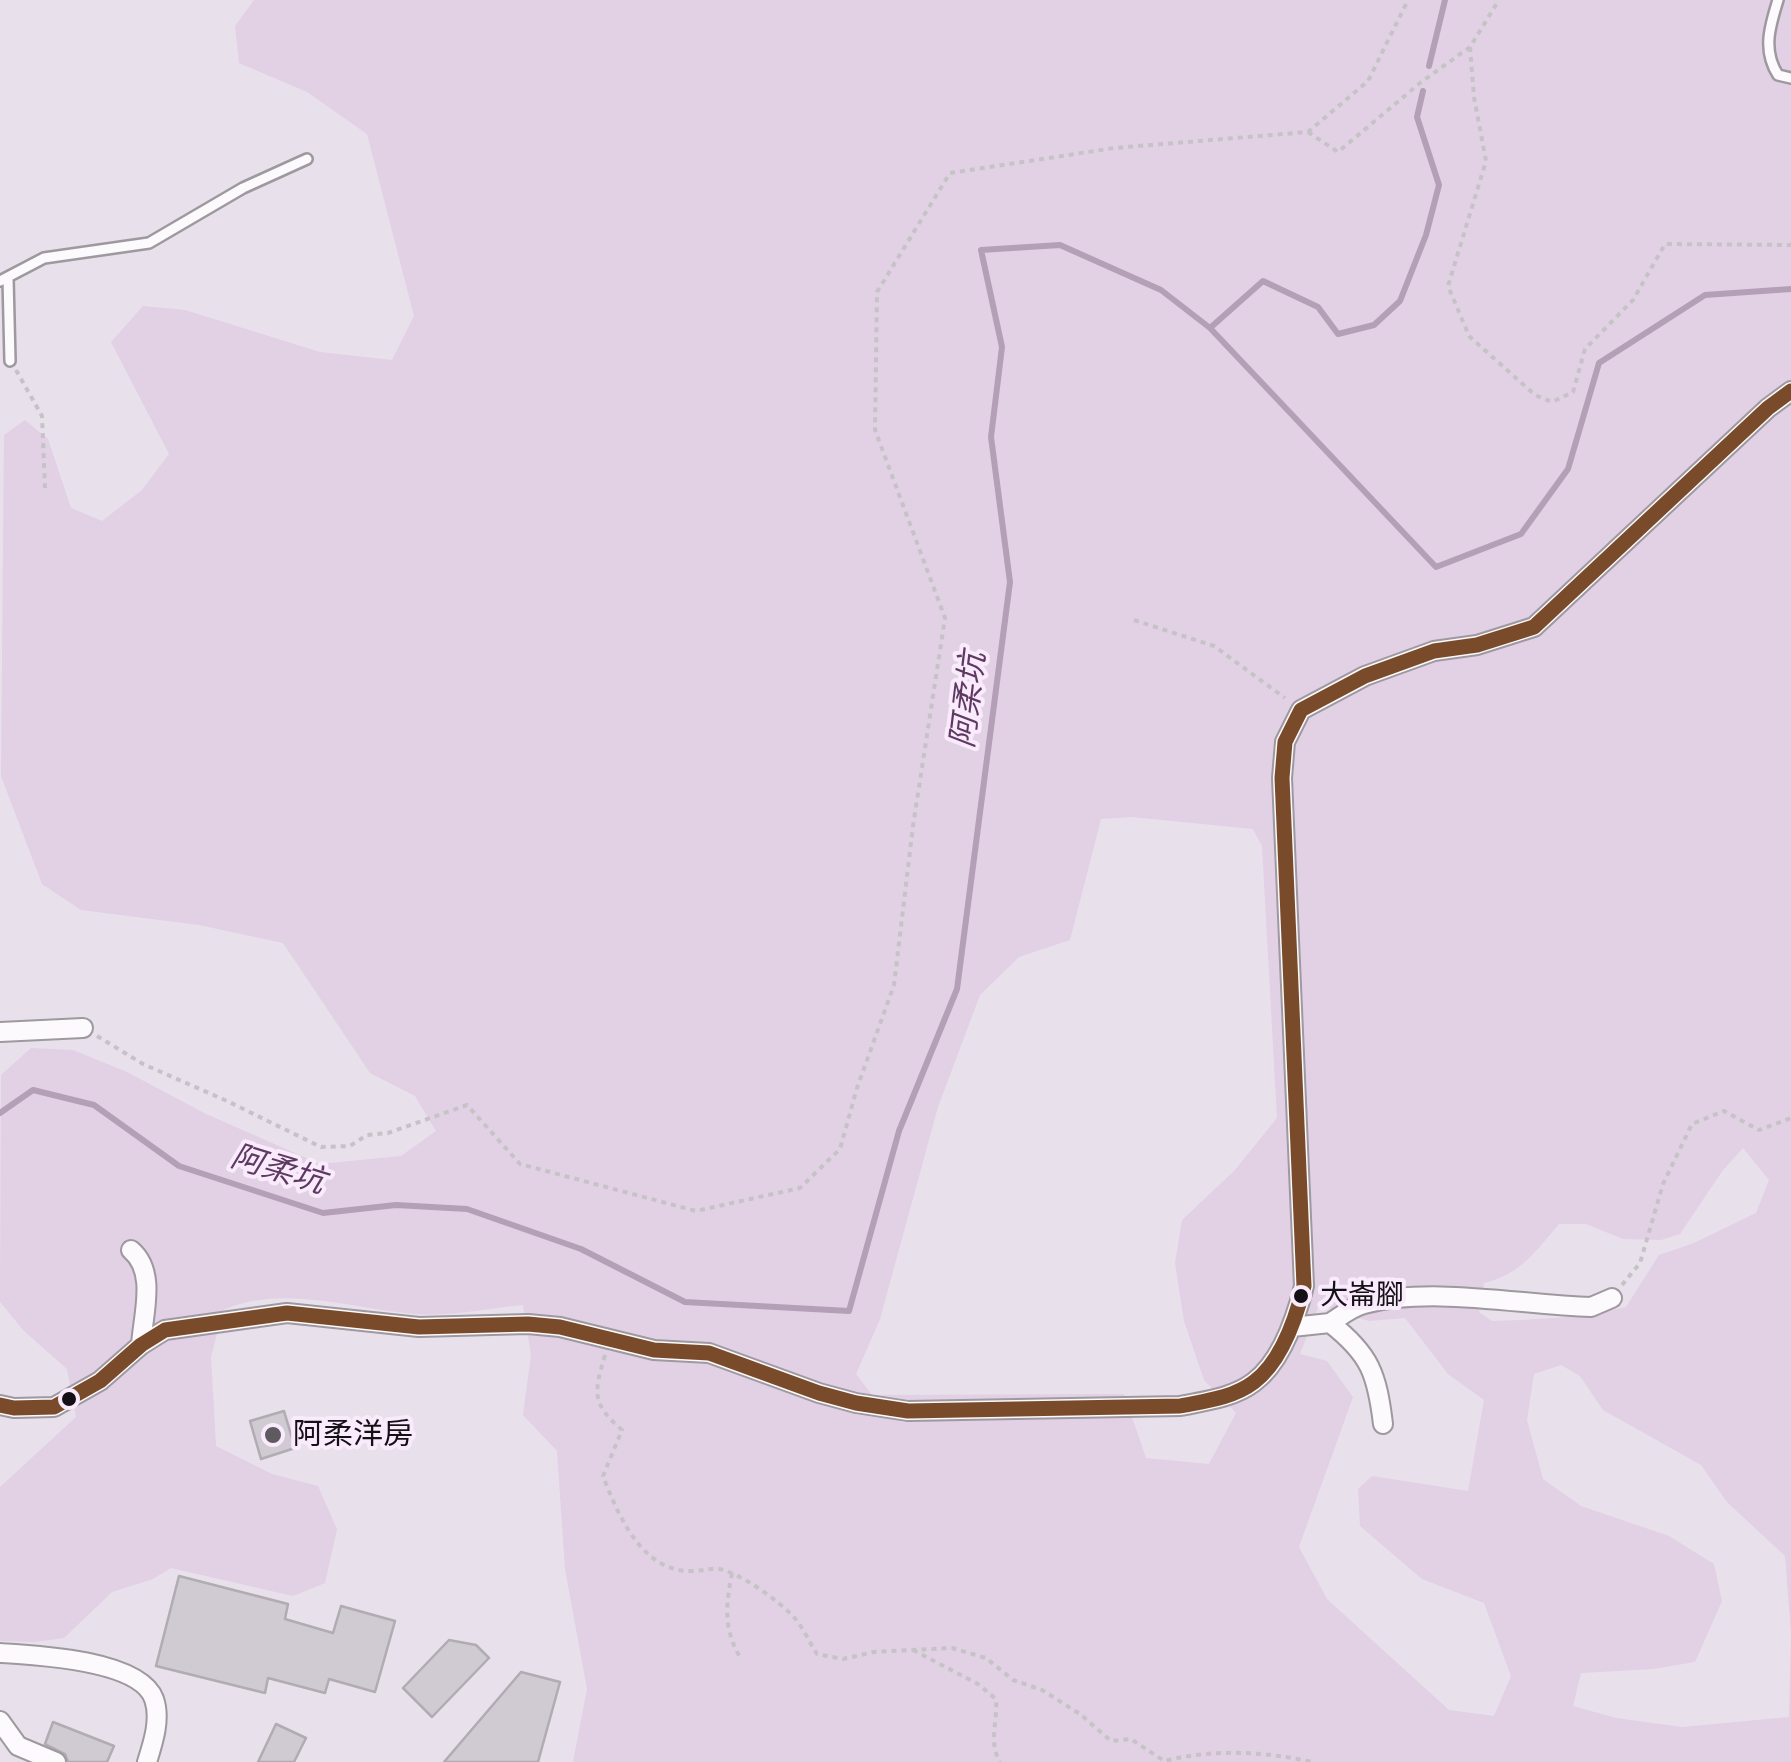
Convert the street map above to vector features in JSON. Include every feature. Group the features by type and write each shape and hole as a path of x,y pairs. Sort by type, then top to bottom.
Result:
{"street":[{"path":"0,1405 26,1409 54,1407 100,1381 141,1345 165,1330 287,1313 419,1326 560,1327 654,1350 709,1352 819,1393 890,1409 1180,1406 1219,1398 1256,1381 1292,1327 1304,1286 1282,778 1285,742 1301,710 1365,676 1434,651 1478,646 1534,627 1768,408 1791,391"},
{"path":"0,1032 83,1028"},
{"path":"131,1250 142,1259 147,1275 141,1345"},
{"path":"1292,1327 1330,1323 1360,1305 1395,1298 1591,1307 1612,1298"},
{"path":"1330,1323 1358,1345 1370,1364 1378,1386 1383,1424"},
{"path":"0,1653 45,1655 93,1664 140,1680 154,1699 156,1730 148,1762"},
{"path":"0,1720 18,1746 56,1762"}],"lane":[{"path":"1778,0 1770,30 1770,62 1778,75 1791,78"},
{"path":"10,361 4,280 44,258 149,243 243,188 307,159"}],"path":[{"path":"83,1028 143,1064 321,1148 350,1146 367,1135 388,1132 468,1105 520,1164 696,1211 800,1188 840,1150 857,1088 894,985 913,826 945,618 874,430 877,292 950,173 1114,148 1308,132 1368,81 1408,0"},
{"path":"1308,132 1338,152 1470,46 1499,0"},
{"path":"1470,46 1474,97 1486,161 1448,286 1469,336 1535,395 1552,402 1573,392 1585,349 1633,300 1665,244 1791,245"},
{"path":"10,361 42,416 45,488"},
{"path":"1134,620 1214,646 1301,710"},
{"path":"1612,1298 1640,1262 1663,1184 1692,1124 1724,1112 1759,1130 1791,1118"},
{"path":"610,1341 596,1385 600,1411 622,1430 603,1476 619,1519 643,1549 665,1564 690,1572 712,1566 732,1573 794,1616 817,1654 843,1659 874,1652 952,1648 986,1658 1014,1680 1042,1690 1080,1714 1110,1741 1132,1739 1164,1761 1197,1753 1268,1754 1312,1762"},
{"path":"732,1573 725,1609 730,1640 740,1657"},
{"path":"913,1650 978,1684 996,1699 998,1722 993,1749 1000,1762"}],"shaded area":[{"path":"254,0 1791,0 1791,1634 1791,1762 573,1762 587,1689 565,1569 557,1451 523,1415 531,1355 523,1305 428,1315 318,1300 269,1299 223,1310 211,1357 216,1446 272,1474 318,1486 337,1529 325,1583 293,1596 171,1568 153,1579 112,1592 64,1638 0,1641 0,1487 76,1417 67,1369 24,1331 0,1302 1,1075 31,1048 73,1050 320,1164 401,1156 436,1131 415,1096 370,1073 283,943 199,925 81,910 42,884 1,776 4,435 25,420 48,439 71,508 102,521 142,490 169,454 111,342 143,306 185,310 320,352 392,360 414,316 367,134 307,92 239,63 235,26","holes":["1131,817 1253,829 1262,846 1277,1118 1235,1170 1182,1220 1175,1263 1184,1321 1204,1380 1236,1413 1209,1464 1146,1458 1124,1394 872,1395 856,1374 880,1319 938,1107 980,995 1019,957 1070,940 1101,819","1743,1148 1769,1180 1756,1213 1659,1255 1626,1307 1584,1316 1522,1320 1492,1321 1479,1312 1484,1283 1518,1268 1559,1224 1586,1224 1623,1239 1661,1240 1680,1234 1723,1170","1319,1305 1369,1321 1405,1318 1448,1374 1484,1400 1468,1491 1372,1476 1358,1489 1360,1526 1422,1579 1484,1603 1511,1676 1494,1716 1449,1710 1327,1599 1299,1547 1353,1397 1327,1361 1300,1354","1561,1365 1580,1376 1603,1410 1701,1465 1727,1502 1785,1556 1791,1634 1789,1717 1682,1727 1616,1718 1573,1706 1581,1673 1695,1662 1722,1601 1714,1564 1669,1536 1581,1506 1543,1479 1527,1420 1534,1374"]}],"building":[{"name":"阿柔洋房","path":"284,1411 295,1448 261,1459 250,1421"},
{"path":"179,1576 288,1604 285,1619 333,1633 341,1606 395,1621 375,1692 329,1679 325,1693 268,1678 265,1693 156,1666"},
{"path":"449,1640 476,1645 489,1658 432,1717 403,1688"},
{"path":"521,1672 560,1682 538,1762 444,1762"},
{"path":"53,1722 114,1746 107,1762 68,1762 65,1754 45,1744"},
{"path":"276,1724 306,1738 294,1762 258,1762"}],"waterway":[{"path":"1429,66 1445,0"},
{"path":"1210,328 1263,281 1318,307 1338,334 1374,325 1400,301 1426,235 1439,185 1417,117 1423,91"},
{"name":"阿柔坑","path":"0,1113 33,1090 94,1105 179,1166 323,1213 396,1205 467,1209 581,1249 685,1302 849,1311 899,1131 957,989 1010,582 991,437 1002,347 981,250 1060,245 1161,290 1210,328 1436,567 1521,534 1568,469 1599,363 1705,295 1791,289"}],"transit line":[{"path":"0,1405 54,1407 100,1381 141,1345 165,1330 287,1313 419,1327 560,1327 654,1350 709,1353 819,1393 908,1411 1180,1406 1246,1387 1264,1373 1280,1351 1304,1286 1282,778 1285,742 1301,710 1365,676 1434,651 1477,645 1534,627 1768,408 1791,391"}],"place":[{"name":"大崙腳","path":"1301,1296"},
{"name":"阿柔洋房","path":"273,1435"}]}
